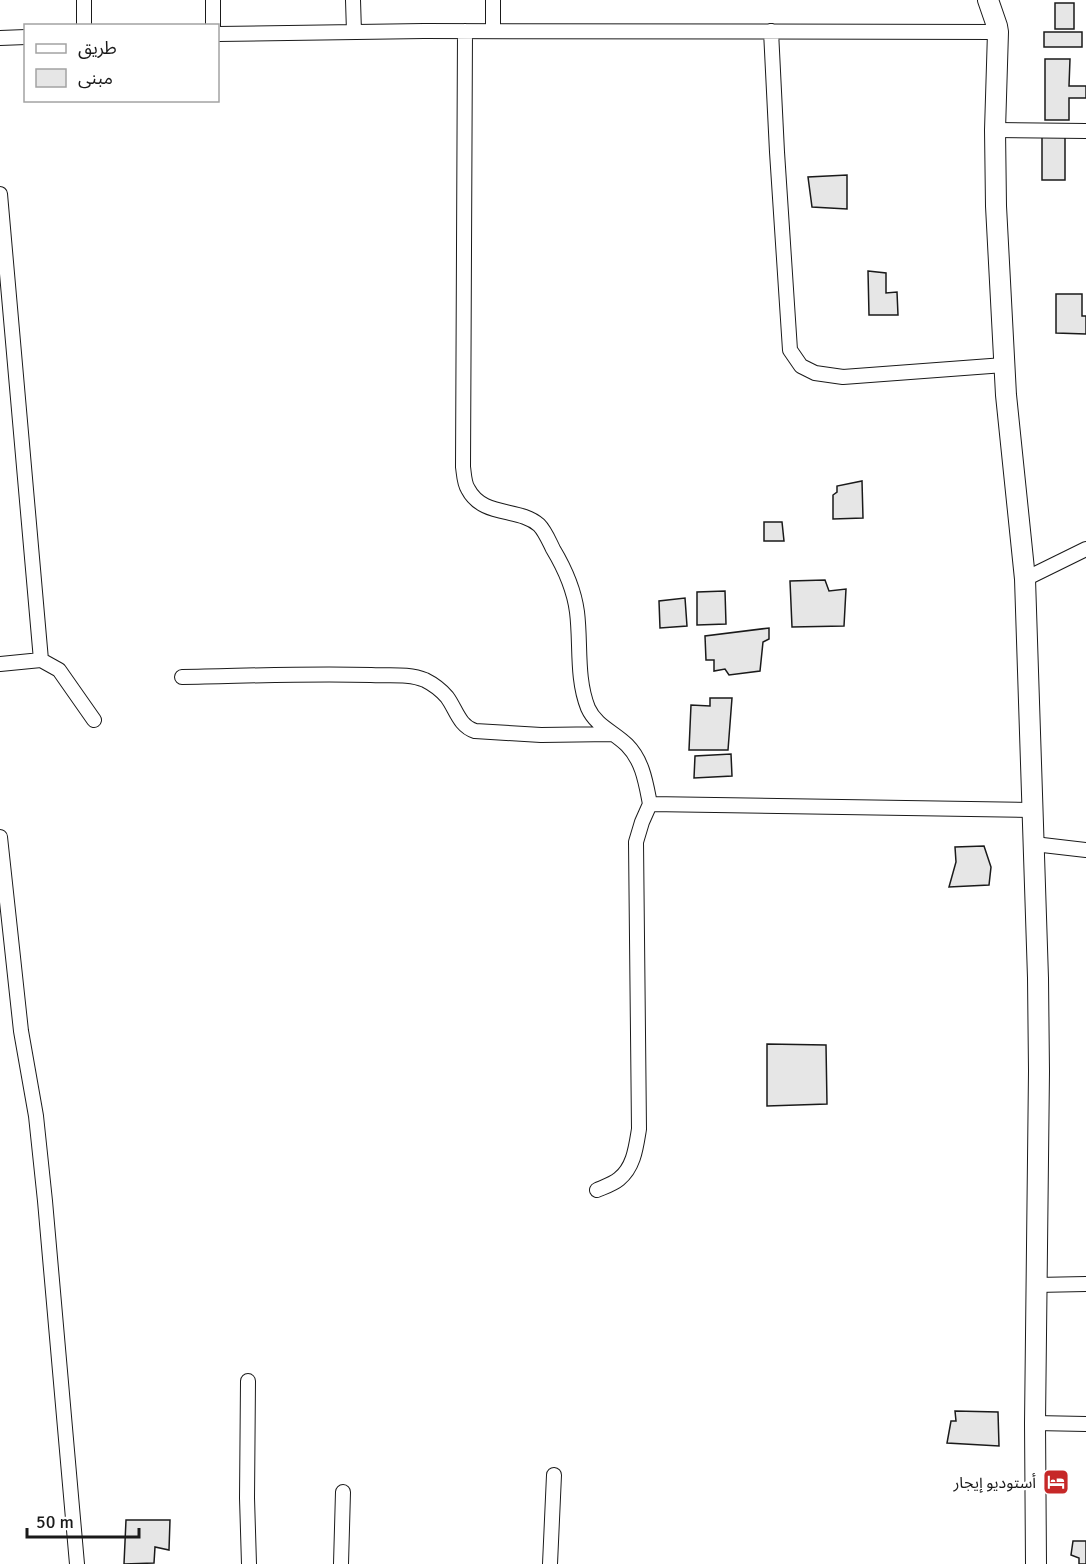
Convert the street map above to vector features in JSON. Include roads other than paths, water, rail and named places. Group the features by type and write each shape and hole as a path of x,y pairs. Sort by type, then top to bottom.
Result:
{"street":[{"path":"84,0 84,24"},
{"path":"213,0 213,24"},
{"path":"354,0 354,32"},
{"path":"492,0 493,31"},
{"path":"987,0 998,29"},
{"path":"1004,0 998,29 995,130 996,206 1006,395 1025,579 1038,978 1036,1564"},
{"path":"219,34 998,29"},
{"path":"465,31 463,467 467,489 477,500 492,510 527,518 540,526 561,562 570,581 578,614 579,651 588,708 599,724 627,745 638,760 644,775 650,804 636,842 639,1129 636,1150 629,1168 618,1179 597,1190"},
{"path":"771,31 790,350 801,366 815,373 843,377 1004,365"},
{"path":"0,38 24,37"},
{"path":"995,130 1086,131"},
{"path":"0,194 41,660"},
{"path":"1025,579 1086,549"},
{"path":"0,664 41,660 59,670 94,720"},
{"path":"182,677 348,674 415,676 437,687 447,697 468,729 541,735 612,734"},
{"path":"650,804 1032,810"},
{"path":"0,837 21,1031 36,1116 77,1564"},
{"path":"1034,844 1086,850"},
{"path":"1036,1285 1086,1284"},
{"path":"248,1381 249,1564"},
{"path":"1035,1423 1086,1424"},
{"path":"550,1564 554,1475"},
{"path":"341,1564 343,1492"}],"place":[{"name":"أستوديو إيجار","path":"1056,1482"}]}
